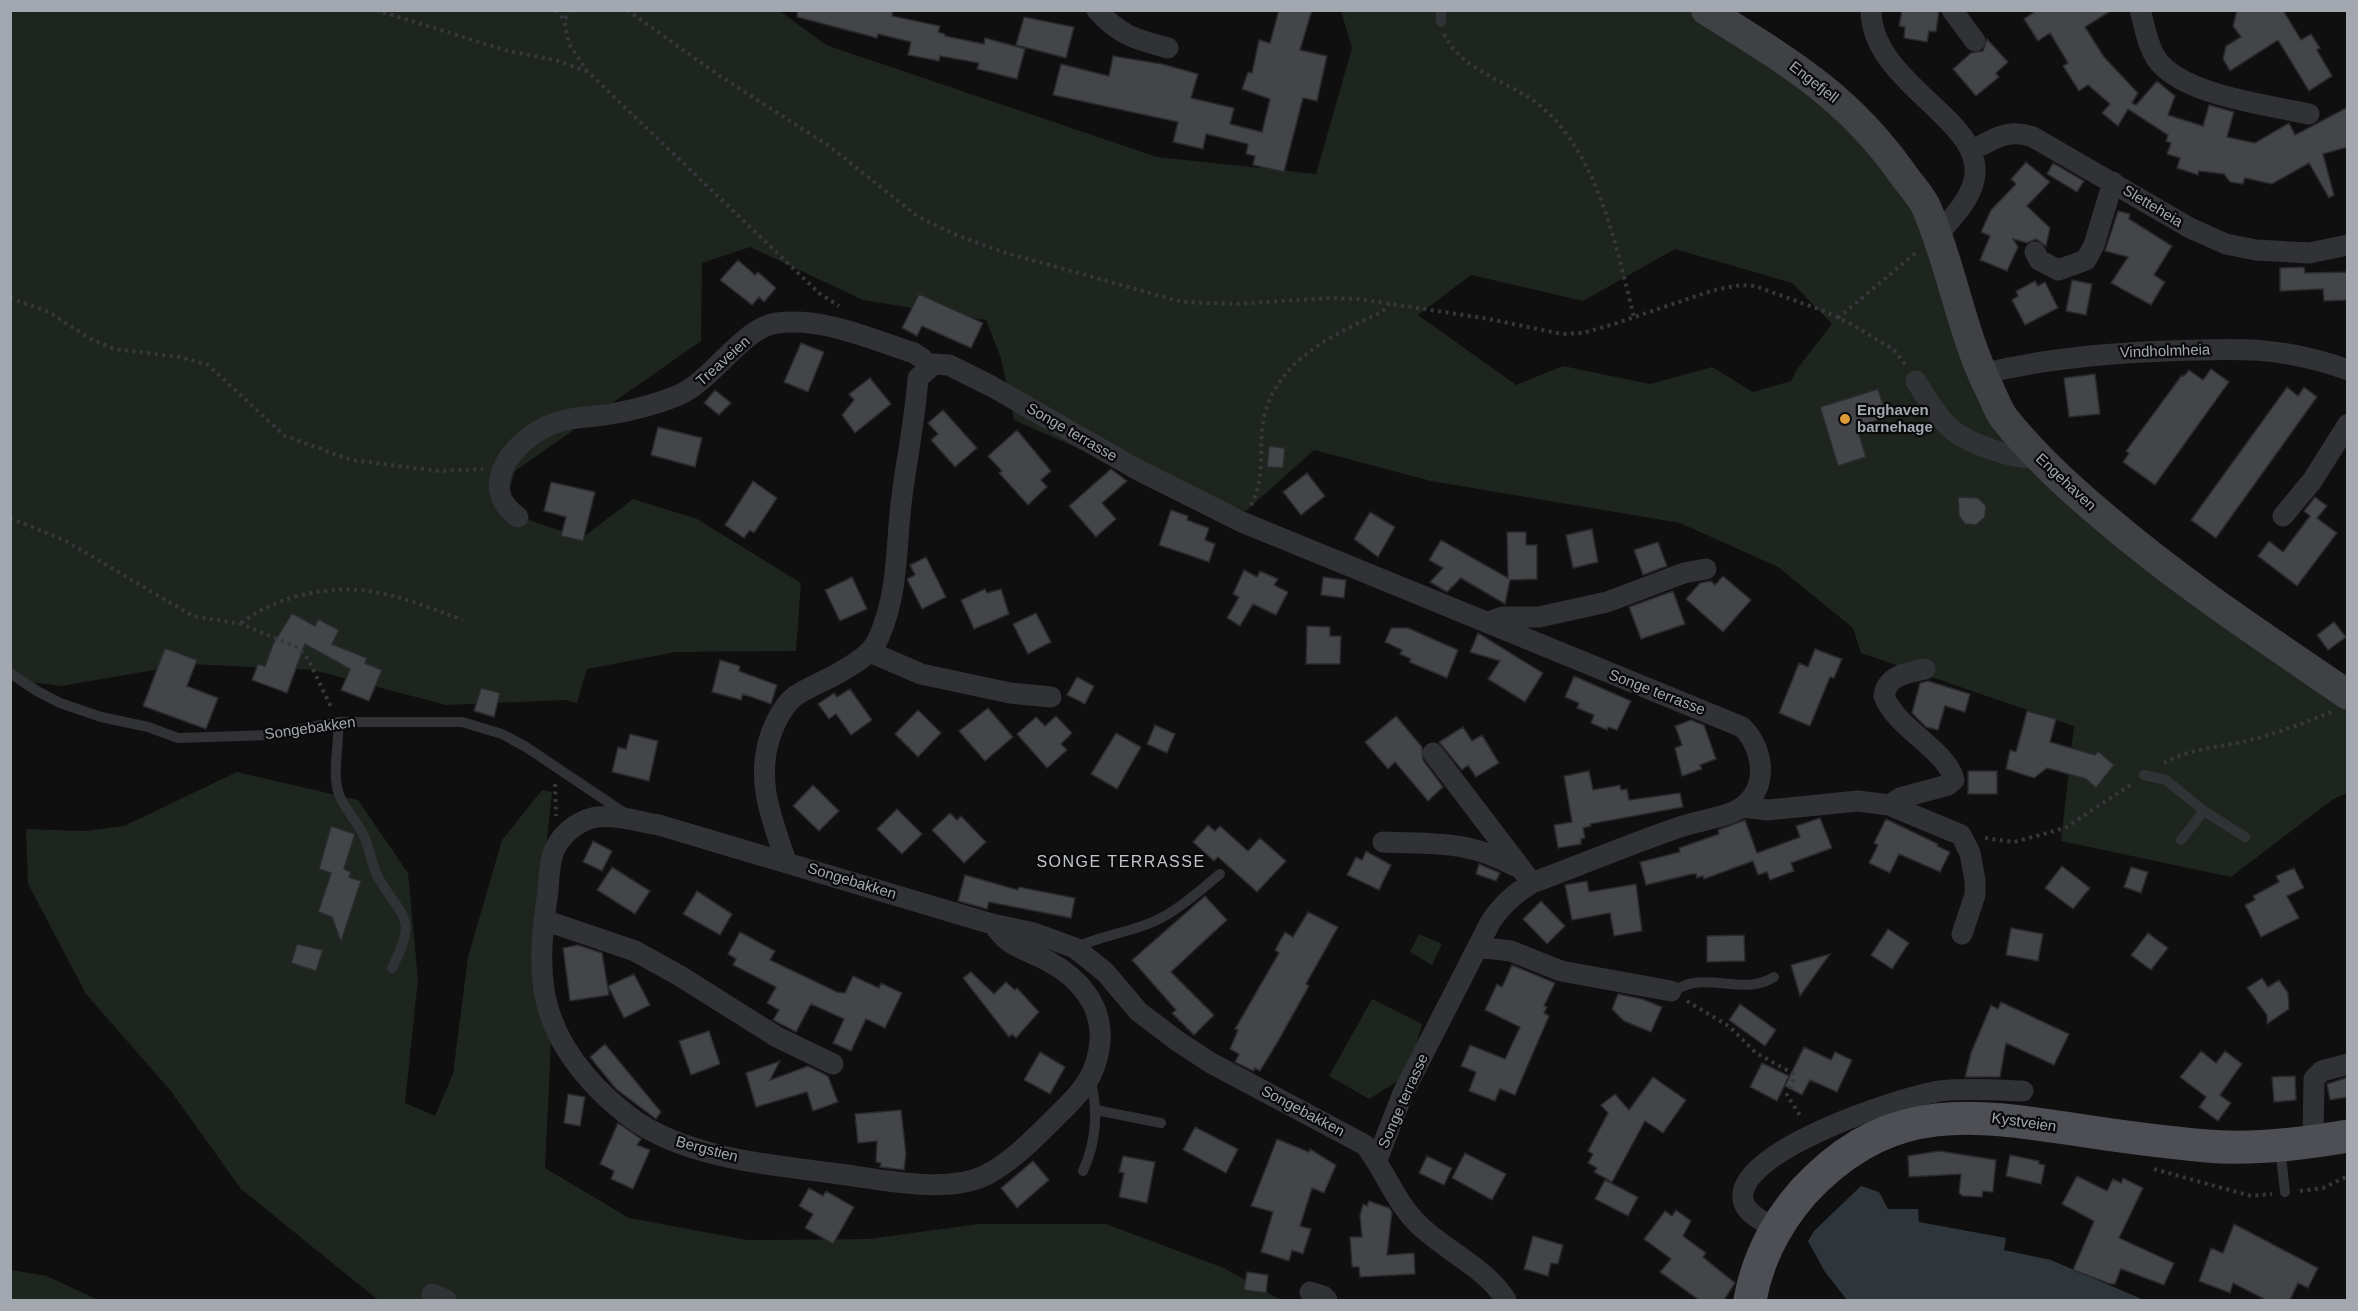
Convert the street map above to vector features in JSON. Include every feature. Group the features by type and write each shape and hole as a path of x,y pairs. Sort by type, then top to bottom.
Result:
{"main road":[{"name":"Kystveien","path":"1750,1300 1760,1264 1775,1229 1803,1191 1844,1155 1881,1134 1935,1119 1995,1117 2136,1139 2210,1146 2280,1145 2348,1136"}],"street":[{"path":"1097,10 1113,28 1135,39 1168,48"},
{"name":"Engefjell","path":"1706,10 1825,88 1862,122 1904,175"},
{"path":"1871,10 1874,35 1893,68 1959,130 1971,151 1976,167 1974,183 1968,197 1936,237"},
{"path":"1952,10 1974,41"},
{"path":"2140,10 2149,43 2157,60 2183,82 2203,90 2309,114"},
{"name":"Sletteheia","path":"1971,151 2004,135 2019,132 2033,137 2190,228 2226,244 2256,250 2309,253 2348,245"},
{"name":"Engehaven","path":"1904,175 1926,207 1968,341 2002,416 2056,477 2141,549 2344,701"},
{"path":"2035,252 2039,260 2058,270 2086,260 2094,245 2113,182"},
{"name":"Treaveien","path":"502,468 510,455 531,437 554,423 657,405 692,390 750,336 774,323 802,322 848,332 914,353 923,359 927,368"},
{"name":"Vindholmheia","path":"1982,374 2100,353 2248,348 2294,354 2348,370"},
{"name":"Songe terrasse","path":"927,368 934,364 949,365 992,386 1138,470 1242,522 1742,727 1752,737 1761,764 1759,782 1751,799 1742,807"},
{"path":"786,861 766,800 762,773 764,753 777,717 795,697 856,663 870,651 879,638 896,581 901,503 915,425 918,378 927,368"},
{"path":"1916,381 1951,430 2002,454 2032,459 2036,455"},
{"path":"2283,516 2312,481 2348,424"},
{"path":"502,468 498,487 502,501 518,517"},
{"path":"1487,622 1503,617 1539,617 1607,602 1684,573 1706,569"},
{"path":"870,651 921,674 1010,693 1051,697"},
{"path":"1889,805 1900,798 1948,785 1954,780 1953,773 1902,721 1887,704 1884,696 1885,687 1896,676 1925,669"},
{"path":"1433,753 1525,876"},
{"name":"Songe terrasse","path":"1377,1160 1403,1093 1478,947 1500,909 1525,876 1742,807 1768,810 1858,801 1889,805 1961,835"},
{"name":"Songebakken","path":"544,920 551,861 555,850 565,834 593,818 659,825 992,924 1035,933 1075,948 1105,972 1138,1012 1176,1040 1211,1063 1365,1144 1377,1160 1395,1195 1418,1224 1488,1279 1506,1300"},
{"path":"1961,835 1970,853 1975,880 1975,895 1962,933"},
{"path":"1383,842 1462,845 1486,852 1525,876"},
{"path":"544,920 635,951 680,976 777,1037 833,1064"},
{"name":"Bergstien","path":"544,920 542,980 551,1018 561,1040 592,1083 631,1118 670,1140 774,1166 916,1183 950,1184 983,1177 1003,1164 1081,1092 1096,1066 1101,1028 1097,1010 1083,987 1049,961 1007,940 992,924"},
{"path":"1478,947 1511,951 1561,971 1671,991"},
{"path":"2313,1142 2314,1079 2322,1071 2348,1064"},
{"name":"Kystveien","path":"1775,1229 1752,1214 1744,1202 1744,1190 1754,1171 1773,1155 1811,1136 1909,1098 1950,1091 2023,1091"}],"lane":[{"name":"Songebakken","path":"10,674 60,703 178,738 268,735 338,722 462,722 502,734 625,813 628,820"},
{"path":"338,722 337,786 341,799 357,822 378,877 400,908 406,926 403,946 392,968"},
{"path":"2144,775 2166,780 2204,811 2246,837"},
{"path":"2181,840 2204,811"},
{"path":"1075,948 1096,937 1155,921 1183,904 1220,874"},
{"path":"1671,991 1694,983 1731,986 1762,984 1774,977"},
{"path":"1083,1171 1090,1155 1096,1110 1090,1079"},
{"path":"1096,1110 1161,1123"},
{"path":"2280,1145 2285,1192"}],"path":[{"path":"376,10 508,51 555,60 586,71"},
{"path":"556,10 564,20 569,44 586,71 819,293 845,310"},
{"path":"564,20 571,10"},
{"path":"627,10 717,74 829,146 916,216 956,235 1003,252 1182,302 1236,304 1331,298 1390,303 1562,334 1583,333 1687,297 1741,285 1755,286 1838,318 1893,349 1916,381"},
{"path":"1441,16 1451,48 1461,59 1533,101 1554,119 1570,140 1610,224 1634,316"},
{"path":"1838,318 1936,237"},
{"path":"10,298 49,312 88,338 114,349 180,357 208,365 285,435 351,460 439,471 502,468"},
{"path":"1242,522 1255,498 1265,415 1277,384 1317,344 1382,312 1390,303"},
{"path":"10,518 64,540 193,616 241,624 297,647 308,659 338,722"},
{"path":"241,624 258,610 277,602 339,588 354,588 403,598 463,620"},
{"path":"1961,835 2014,842 2040,837 2065,828 2178,755 2252,740 2304,724 2344,701"},
{"path":"546,761 556,787 556,821"},
{"path":"1671,991 1730,1028 1756,1053 1792,1073 1794,1079 1787,1095 1799,1116 1809,1119"},
{"path":"2153,1169 2252,1196 2323,1188 2348,1176"}],"shaded area":[{"path":"11,11 780,11 826,45 1157,157 1316,174 1352,48 1341,11 1717,11 1917,169 2014,421 2347,709 2347,793 2332,800 2231,877 2061,841 2074,726 1861,653 1853,628 1778,567 1680,523 1431,481 1314,450 1246,511 1127,470 1014,420 1001,358 986,320 863,300 750,247 702,263 701,341 515,471 503,511 582,538 633,499 697,519 801,583 796,651 676,652 587,669 577,703 565,700 446,705 313,670 188,664 62,686 11,680","holes":["1675,249 1792,283 1832,324 1797,369 1791,381 1753,392 1712,367 1650,384 1563,366 1516,385 1418,315 1471,275 1583,301"]},
{"path":"237,772 358,800 408,873 418,979 405,1103 435,1116 453,1074 468,957 502,840 542,790 552,792 539,916 551,1043 545,1168 629,1218 748,1240 868,1239 979,1224 1106,1224 1224,1268 1281,1300 378,1300 241,1189 170,1090 86,994 28,884 26,829 84,831 124,826"},
{"path":"1419,934 1442,944 1432,965 1410,952"},
{"path":"1372,999 1422,1024 1417,1043 1398,1081 1369,1099 1329,1076"},
{"path":"1861,1186 1879,1192 1888,1209 1918,1209 1919,1222 2006,1238 2004,1250 2051,1260 2144,1300 1847,1300 1825,1272 1808,1241 1814,1231"},
{"path":"11,1270 47,1276 98,1300 11,1300"}],"building":[{"path":"798,10 893,10 892,16 940,26 938,32 945,36 984,44 985,38 1025,49 1017,79 977,69 979,63 940,56 939,61 908,55 911,42 878,34 877,38 797,17"},
{"path":"1279,10 1312,10 1300,50 1327,56 1317,101 1303,98 1284,172 1253,165 1255,156 1246,154 1248,144 1206,134 1203,149 1173,142 1178,122 1053,95 1061,64 1109,76 1113,56 1162,64 1198,74 1191,98 1234,108 1230,124 1262,132 1270,99 1242,89 1248,72 1252,73 1259,40 1270,43"},
{"path":"1902,10 1939,10 1936,32 1929,31 1927,42 1904,38 1905,27 1899,26"},
{"path":"2037,10 2112,10 2085,27 2104,57 2138,93 2132,103 2136,105 2157,81 2175,96 2168,115 2203,126 2209,105 2234,112 2227,137 2255,143 2289,123 2295,135 2348,107 2348,147 2323,154 2334,195 2329,198 2309,163 2272,184 2245,178 2243,184 2230,182 2224,174 2199,171 2198,175 2177,168 2180,158 2167,154 2171,143 2166,141 2168,135 2128,109 2118,126 2102,113 2110,104 2088,85 2079,91 2063,66 2068,63 2050,33 2038,41 2024,19"},
{"path":"2237,10 2283,10 2301,40 2311,34 2332,76 2309,91 2278,40 2230,71 2223,59 2226,46 2241,37 2233,26"},
{"path":"1024,17 1074,27 1066,58 1016,45"},
{"path":"1987,39 2008,62 1996,73 1999,77 1976,96 1953,69 1971,53 1983,51"},
{"path":"2026,162 2050,182 2027,206 2050,228 2046,246 2036,239 2027,243 2013,239 2018,247 2007,271 1980,260 1990,236 1981,232 1991,210 2016,184 2011,179"},
{"path":"2053,163 2084,181 2077,192 2047,174"},
{"path":"2118,211 2130,214 2129,219 2172,246 2154,275 2165,282 2151,305 2111,283 2128,257 2105,251"},
{"path":"738,260 755,275 758,272 776,288 764,302 759,297 752,305 720,280"},
{"path":"2304,267 2305,273 2348,272 2348,300 2324,301 2323,289 2280,291 2280,268"},
{"path":"2072,280 2092,284 2086,315 2066,311"},
{"path":"2035,281 2038,286 2045,282 2058,308 2025,325 2012,300 2018,296 2016,291"},
{"path":"919,294 983,323 971,348 922,326 917,336 902,328"},
{"path":"801,343 824,352 808,392 784,382"},
{"path":"2211,369 2229,382 2155,485 2123,462 2129,453 2126,451 2182,375 2184,376 2189,370 2203,380"},
{"path":"2095,374 2100,414 2069,417 2064,378"},
{"path":"870,378 891,404 855,433 842,415 854,400 849,394"},
{"path":"2287,387 2298,396 2304,387 2317,397 2216,538 2191,520"},
{"path":"1878,389 1887,417 1857,427 1866,457 1838,466 1820,407"},
{"path":"715,390 731,403 719,415 704,403"},
{"path":"943,410 977,448 955,467 931,440 938,434 928,423"},
{"path":"658,427 702,438 695,467 651,455"},
{"path":"1017,430 1051,471 1041,480 1047,487 1028,505 999,473 1002,471 988,456"},
{"path":"1269,446 1285,448 1283,468 1267,467"},
{"path":"1111,469 1127,481 1102,503 1116,519 1096,537 1069,506"},
{"path":"1307,473 1325,496 1301,515 1283,492"},
{"path":"753,481 777,498 754,533 750,530 744,538 725,525"},
{"path":"551,482 595,492 583,541 561,536 566,517 544,511"},
{"path":"1958,497 1978,498 1986,506 1985,517 1976,525 1965,524 1959,516"},
{"path":"2315,497 2327,506 2317,518 2337,533 2297,586 2258,556 2269,541 2283,552 2310,516 2304,511"},
{"path":"1171,510 1188,516 1187,520 1209,528 1205,540 1215,544 1209,562 1159,545"},
{"path":"1370,512 1395,527 1378,557 1354,539"},
{"path":"1592,529 1598,562 1573,568 1566,535"},
{"path":"1507,532 1526,532 1526,545 1537,545 1537,579 1510,580 1505,604 1461,578 1447,592 1430,582 1443,568 1429,560 1441,540 1508,578"},
{"path":"1658,542 1667,566 1643,575 1634,550"},
{"path":"926,557 946,597 922,609 907,579 915,575 910,565"},
{"path":"1244,570 1257,577 1260,571 1278,579 1274,585 1288,592 1276,615 1253,604 1240,626 1227,618 1239,597 1233,594"},
{"path":"1723,576 1751,600 1723,632 1686,599 1700,583 1711,581 1715,585"},
{"path":"852,577 867,609 840,621 825,590"},
{"path":"1323,577 1346,580 1344,598 1321,595"},
{"path":"985,589 987,593 1001,589 1009,614 974,629 961,600"},
{"path":"1673,591 1685,624 1641,639 1629,607"},
{"path":"292,613 315,626 318,619 339,630 332,644 367,658 365,663 382,670 369,701 341,690 350,669 305,644 287,693 252,680 258,664 265,666 273,644"},
{"path":"1036,613 1051,642 1028,654 1013,624"},
{"path":"2334,622 2346,637 2328,650 2317,635"},
{"path":"1307,626 1330,627 1330,636 1341,636 1340,664 1306,664"},
{"path":"1391,628 1408,628 1458,650 1447,678 1409,662 1411,659 1400,654 1402,650 1385,642"},
{"path":"1478,633 1543,673 1525,702 1488,679 1500,661 1470,652"},
{"path":"165,648 197,660 187,686 218,698 206,729 143,706"},
{"path":"1815,649 1842,659 1834,678 1830,677 1810,726 1779,713 1799,663 1808,667"},
{"path":"720,660 740,666 739,671 777,685 771,704 743,694 741,700 712,692"},
{"path":"1574,676 1631,701 1617,730 1608,727 1607,730 1591,723 1594,715 1577,708 1579,703 1565,697"},
{"path":"1077,677 1094,686 1085,704 1067,695"},
{"path":"1928,681 1970,694 1965,712 1945,706 1938,730 1926,727 1912,713 1920,683"},
{"path":"481,688 500,693 494,717 474,711"},
{"path":"850,689 872,720 851,735 836,714 829,719 818,704 834,693 837,697"},
{"path":"988,708 1013,737 985,761 959,731"},
{"path":"918,710 941,733 918,757 895,734"},
{"path":"2027,711 2056,719 2050,742 2095,755 2098,751 2114,765 2096,788 2086,779 2047,768 2034,778 2006,769 2010,750 2016,752"},
{"path":"1056,716 1072,733 1061,744 1067,750 1047,768 1017,734 1036,717 1045,726"},
{"path":"1396,716 1422,747 1423,760 1443,787 1428,801 1395,762 1388,769 1365,742"},
{"path":"1691,720 1704,725 1716,759 1700,765 1702,769 1682,776 1675,748 1682,745 1675,726"},
{"path":"1155,725 1175,734 1167,753 1147,744"},
{"path":"1463,727 1472,741 1482,735 1499,763 1476,777 1468,765 1462,770 1439,742"},
{"path":"1116,733 1141,747 1117,789 1091,774"},
{"path":"630,734 658,741 649,781 612,772 618,747 626,749"},
{"path":"1589,771 1593,790 1620,785 1621,790 1627,789 1629,800 1680,793 1683,807 1590,824 1591,826 1583,828 1585,838 1581,839 1581,844 1558,848 1554,825 1572,822 1564,776"},
{"path":"1968,771 1997,771 1997,794 1968,794"},
{"path":"813,785 839,811 819,831 793,806"},
{"path":"897,809 922,834 902,854 877,829"},
{"path":"950,813 957,820 961,816 986,842 964,863 932,830"},
{"path":"1820,818 1832,848 1791,863 1794,871 1770,880 1767,872 1758,875 1753,861 1704,879 1703,876 1697,878 1696,874 1692,874 1646,885 1640,862 1680,852 1679,848 1719,834 1718,830 1745,820 1757,853 1800,837 1796,826"},
{"path":"1886,819 1950,852 1940,872 1899,854 1890,873 1869,863 1878,845 1874,843"},
{"path":"1208,825 1215,831 1220,826 1248,851 1260,838 1286,861 1257,892 1218,857 1214,861 1193,842"},
{"path":"331,826 355,834 344,869 351,872 349,877 361,881 341,942 332,917 318,912 331,873 319,869"},
{"path":"593,841 612,851 602,871 583,862"},
{"path":"1366,851 1391,865 1379,890 1347,875 1356,857 1362,860"},
{"path":"1479,864 1500,873 1496,881 1476,874"},
{"path":"2062,866 2090,888 2073,909 2045,888"},
{"path":"612,867 650,891 635,914 597,890"},
{"path":"2131,867 2148,872 2141,893 2124,887"},
{"path":"2294,868 2304,888 2287,896 2299,918 2261,937 2245,905 2255,900 2253,896 2279,882 2276,876"},
{"path":"965,875 1018,890 1019,887 1075,898 1071,918 989,902 987,909 958,901"},
{"path":"1587,881 1589,892 1636,884 1642,931 1614,936 1610,913 1572,920 1565,885"},
{"path":"697,891 732,914 720,935 683,914"},
{"path":"1205,896 1227,920 1171,972 1214,1015 1194,1035 1172,1013 1176,1010 1132,960"},
{"path":"1541,901 1565,926 1547,944 1523,919"},
{"path":"1308,912 1338,927 1277,1043 1260,1071 1255,1068 1253,1071 1235,1062 1239,1054 1230,1049 1238,1030 1235,1029 1279,953 1275,950 1285,932 1293,937"},
{"path":"2011,928 2043,934 2038,961 2006,955"},
{"path":"1888,929 1909,943 1892,969 1871,955"},
{"path":"740,932 775,951 770,960 837,992 845,993 853,976 879,988 881,983 902,993 885,1028 866,1019 851,1051 833,1043 844,1019 811,1004 796,1032 773,1020 779,1010 767,1003 776,987 733,965 736,959 728,954"},
{"path":"2148,933 2168,948 2151,970 2131,955"},
{"path":"1744,935 1745,961 1707,962 1707,936"},
{"path":"297,944 323,950 316,971 291,963"},
{"path":"578,945 602,953 609,995 570,1001 563,948"},
{"path":"1830,954 1800,996 1791,965"},
{"path":"1512,965 1555,983 1544,1006 1547,1007 1544,1013 1549,1016 1515,1095 1500,1089 1495,1101 1469,1091 1476,1072 1461,1066 1470,1045 1505,1059 1520,1027 1485,1010 1497,984 1502,987"},
{"path":"971,972 994,994 1006,982 1015,990 1017,988 1039,1012 1016,1038 1012,1034 1009,1037 963,978"},
{"path":"634,974 650,1005 624,1018 608,986"},
{"path":"2262,978 2268,987 2279,980 2288,993 2289,1009 2267,1024 2267,1015 2247,988"},
{"path":"1618,994 1642,999 1662,1007 1651,1032 1624,1021 1612,1009"},
{"path":"2001,1002 2069,1034 2054,1065 2006,1043 2000,1077 1965,1077 1971,1053 1991,1005 1998,1009"},
{"path":"1740,1004 1776,1030 1765,1046 1729,1020"},
{"path":"709,1031 720,1064 691,1075 679,1041"},
{"path":"605,1044 661,1112 656,1119 616,1089 590,1057"},
{"path":"1804,1047 1831,1060 1835,1052 1852,1060 1837,1092 1810,1080 1802,1095 1785,1086"},
{"path":"2201,1051 2216,1063 2225,1051 2242,1064 2220,1095 2231,1103 2218,1121 2199,1107 2206,1097 2180,1077"},
{"path":"1040,1052 1065,1067 1050,1094 1024,1080"},
{"path":"780,1061 770,1080 808,1066 828,1076 838,1102 813,1111 807,1092 756,1107 746,1073"},
{"path":"1762,1063 1789,1076 1777,1101 1750,1087"},
{"path":"2295,1076 2296,1100 2274,1102 2272,1077"},
{"path":"1653,1077 1686,1100 1663,1133 1645,1121 1612,1182 1594,1172 1597,1168 1588,1163 1593,1154 1588,1151 1608,1113 1601,1105 1615,1094 1629,1110"},
{"path":"2348,1077 2348,1097 2330,1100 2327,1084"},
{"path":"568,1094 585,1097 580,1126 564,1123"},
{"path":"901,1110 906,1154 904,1170 880,1167 881,1163 876,1162 877,1141 858,1143 855,1114"},
{"path":"618,1123 641,1139 637,1145 650,1150 633,1189 611,1179 614,1171 600,1164"},
{"path":"1195,1127 1238,1149 1226,1173 1183,1150"},
{"path":"1277,1139 1309,1152 1310,1149 1336,1165 1324,1193 1312,1188 1300,1226 1311,1229 1303,1254 1292,1250 1289,1261 1261,1252 1273,1212 1251,1206"},
{"path":"1939,1151 1996,1160 1993,1192 1983,1191 1982,1197 1963,1196 1959,1193 1961,1174 1909,1177 1908,1156"},
{"path":"1465,1153 1506,1174 1492,1200 1452,1178"},
{"path":"2010,1155 2039,1161 2039,1164 2045,1165 2041,1184 2006,1176"},
{"path":"1123,1156 1155,1162 1147,1203 1119,1197 1124,1173 1119,1172"},
{"path":"1427,1156 1452,1168 1444,1185 1419,1173"},
{"path":"1033,1161 1049,1180 1017,1208 1001,1188"},
{"path":"2077,1176 2107,1191 2113,1179 2121,1183 2123,1178 2143,1188 2119,1238 2174,1263 2164,1285 2121,1269 2115,1284 2073,1270 2094,1221 2062,1204"},
{"path":"1605,1180 1638,1197 1628,1216 1595,1199"},
{"path":"809,1188 823,1196 826,1191 854,1207 833,1244 805,1228 813,1214 799,1206"},
{"path":"1369,1201 1389,1208 1392,1212 1387,1255 1414,1253 1415,1274 1360,1277 1359,1267 1352,1267 1350,1237 1362,1237 1360,1215 1363,1204 1367,1206"},
{"path":"1676,1210 1691,1221 1683,1236 1706,1253 1703,1257 1735,1283 1724,1300 1699,1300 1660,1272 1671,1259 1644,1239 1665,1211 1672,1216"},
{"path":"2234,1224 2318,1268 2308,1288 2298,1283 2290,1300 2266,1300 2233,1283 2230,1293 2199,1281 2211,1248 2223,1253"},
{"path":"1533,1236 1563,1245 1558,1264 1551,1263 1548,1276 1524,1269"},
{"path":"1247,1272 1268,1275 1266,1293 1244,1290"}],"place":[{"name":"Enghaven barnehage","path":"1845,419"}],"district":[{"name":"SONGE TERRASSE","path":"1121,861"}]}
